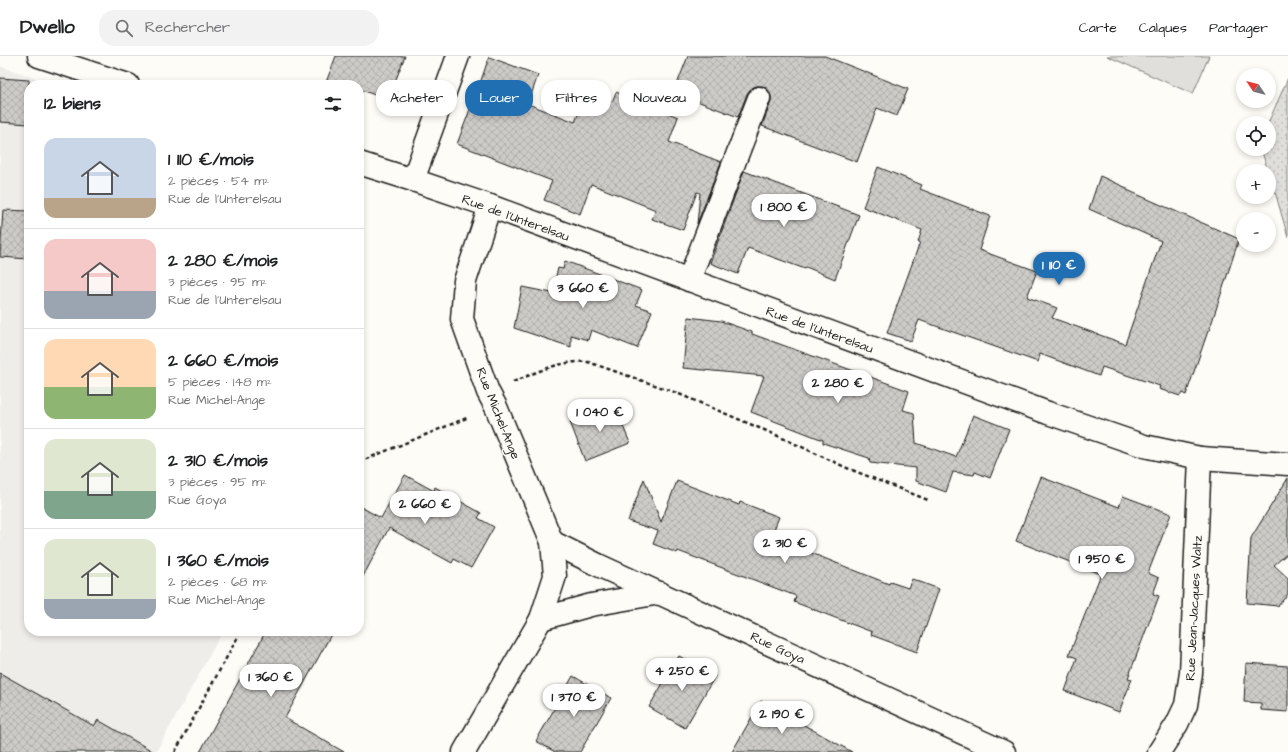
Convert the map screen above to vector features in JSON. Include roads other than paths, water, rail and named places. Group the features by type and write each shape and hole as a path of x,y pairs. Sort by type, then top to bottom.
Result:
{"street":[{"path":"39,56 77,77 96,80"},
{"path":"413,180 458,56"},
{"path":"689,280 760,98"},
{"name":"Rue de l'Unterelsau","path":"364,165 490,206 1048,414 1144,446 1200,458 1288,464"},
{"name":"Rue Michel-Ange","path":"464,752 541,619 555,576 552,542 492,399 462,319 465,281 490,206"},
{"name":"Rue Jean-Jacques Waltz","path":"1159,752 1177,724 1186,705 1191,673 1200,458"},
{"name":"Rue Goya","path":"552,542 1004,752"},
{"path":"541,619 591,605 660,593"}]}
